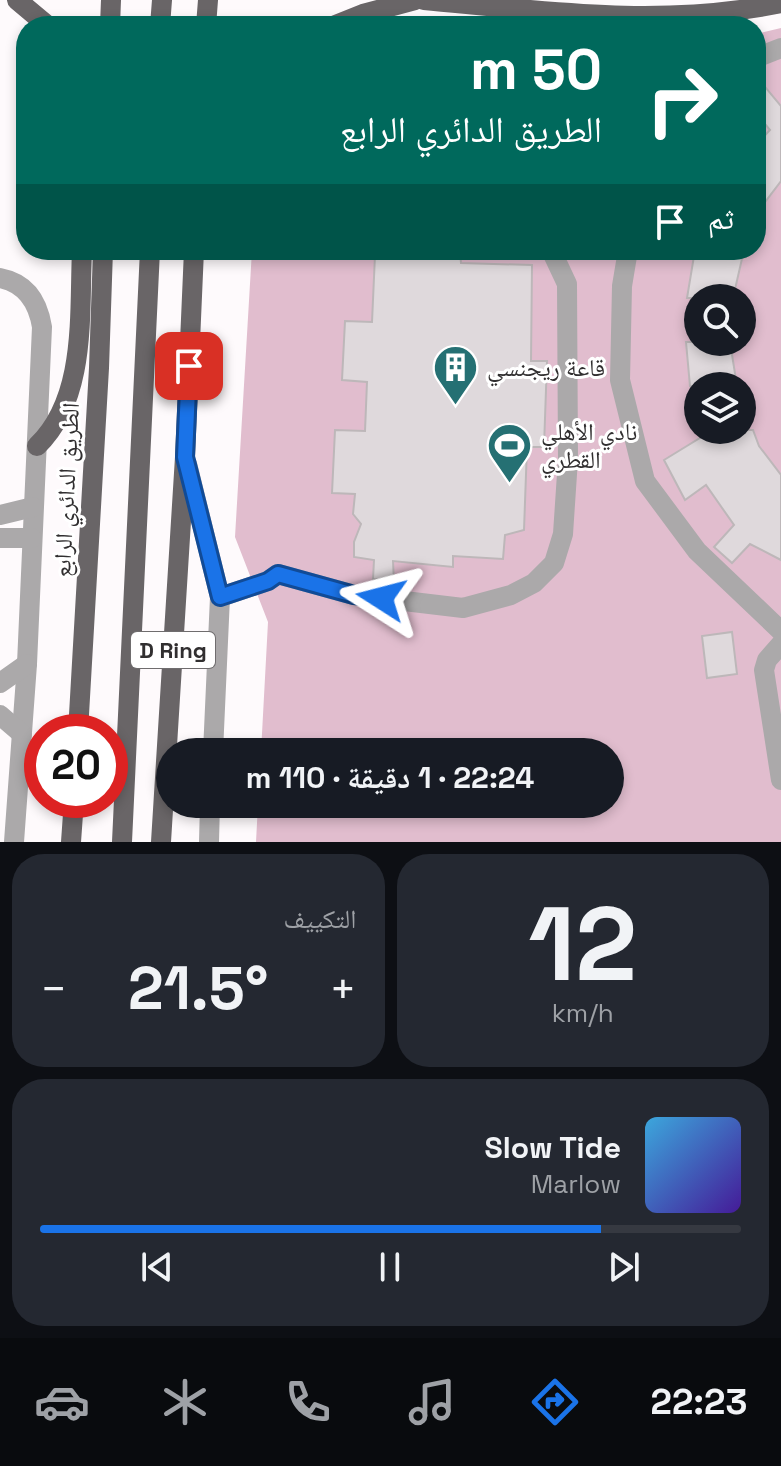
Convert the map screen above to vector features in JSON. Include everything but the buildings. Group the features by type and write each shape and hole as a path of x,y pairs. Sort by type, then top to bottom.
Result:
{"main road":[{"path":"17,0 36,16"},
{"path":"359,16 415,0"},
{"path":"424,0 568,16"},
{"path":"682,16 781,3"},
{"path":"37,446 50,434 70,389 76,359 81,260"},
{"name":"الطريق الدائري الرابع","path":"79,714 103,260"},
{"path":"122,842 150,260"},
{"name":"D Ring","path":"161,842 185,457 194,260"},
{"path":"71,842 73,818"}],"street":[{"path":"733,16 752,9"},
{"path":"220,597 268,581 278,574 354,595 463,608 511,595 534,583 554,563 563,534 568,459 567,284 556,260"},
{"path":"626,260 622,286 620,380 645,481 697,551 781,631"},
{"name":"الطريق الدائري الرابع","path":"0,264 17,277 37,306 42,327 27,664 14,842"},
{"path":"0,278 24,288"},
{"path":"185,457 220,597 214,738"},
{"path":"0,515 33,507"},
{"path":"0,538 32,538"},
{"path":"781,644 767,660 764,670 781,780"},
{"path":"0,683 27,664"},
{"path":"0,715 22,734"},
{"path":"209,842 210,818"}],"shaded area":[{"name":"نادي الأهلي القطري","path":"781,28 781,842 256,842 257,818 624,818 624,738 262,738 268,622 235,537 251,260 766,260 766,32"}],"place":[{"name":"قاعة ريجنسي","path":"456,406"},
{"name":"نادي الأهلي القطري","path":"510,484"}],"route":[{"path":"189,366 185,457 220,597 268,581 278,574 354,595 381,598"}]}
